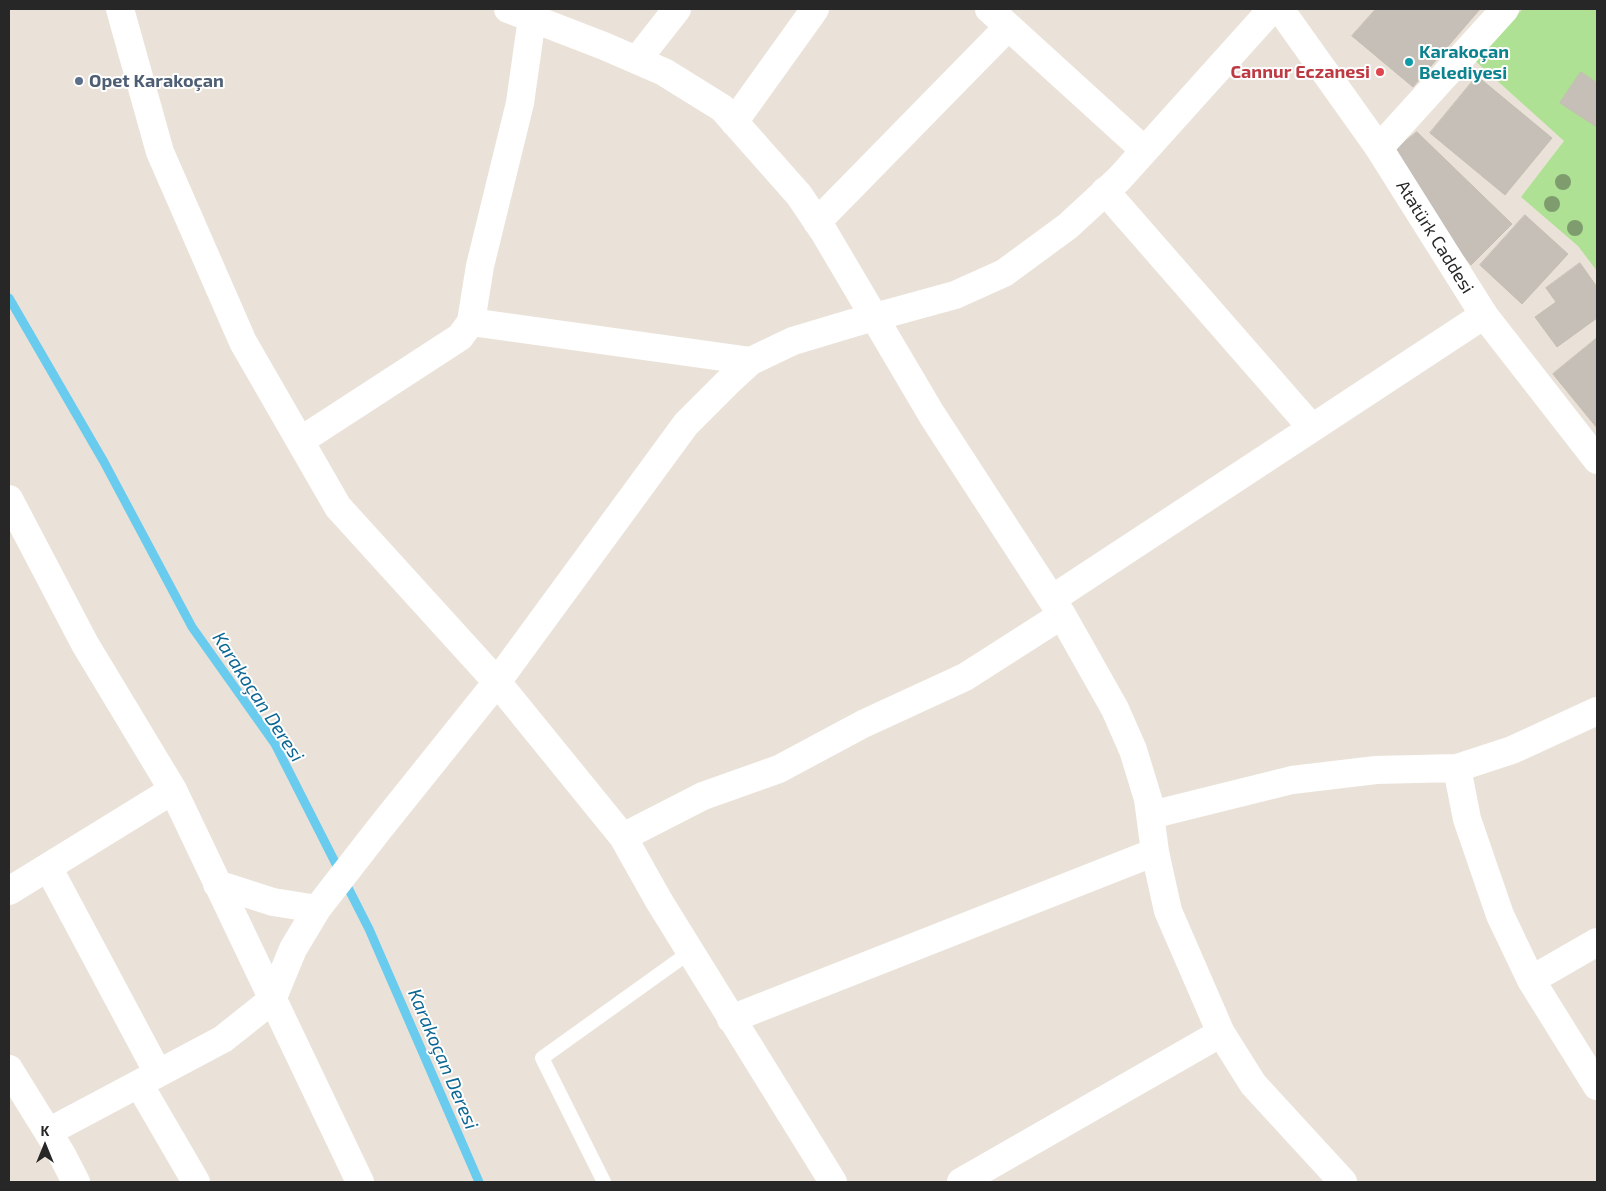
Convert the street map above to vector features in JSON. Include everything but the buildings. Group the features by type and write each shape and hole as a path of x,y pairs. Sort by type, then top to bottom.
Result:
{"street":[{"path":"120,9 160,152 243,342 338,507 497,682 623,837 658,901 832,1182"},
{"path":"637,60 677,9"},
{"path":"734,122 815,9"},
{"path":"989,9 1144,150"},
{"path":"48,1132 223,1039 272,1000 293,949 316,909 497,682 686,424 727,382 752,361 794,341 955,295 1004,272 1068,226 1119,179 1272,9"},
{"name":"Atatürk Caddesi","path":"1280,9 1379,148 1484,315 1597,460"},
{"path":"1379,148 1505,9"},
{"path":"300,441 460,337 471,322 480,266 520,103 520,14 664,72 722,108 798,195 817,222 932,415 1057,607 1115,710 1133,750 1148,799 1168,911 1220,1033 1253,1084 1343,1182"},
{"path":"817,222 1008,27"},
{"path":"1105,191 1312,428"},
{"path":"623,837 703,796 778,769 863,724 965,677 1057,607 1312,428 1484,315"},
{"path":"471,322 752,361"},
{"path":"9,499 85,644 173,790 360,1182"},
{"path":"1151,816 1292,780 1376,770 1458,768 1512,750 1597,711"},
{"path":"1458,768 1467,820 1500,915 1531,980 1597,1086"},
{"path":"9,891 173,790"},
{"path":"732,1019 1156,852"},
{"path":"48,867 149,1078 196,1182"},
{"path":"217,884 273,902 316,909"},
{"path":"1531,980 1597,942"},
{"path":"972,1180 1220,1033"},
{"path":"9,1069 76,1182"}],"lane":[{"path":"604,1182 542,1058 690,952"}],"green space":[{"path":"1523,9 1597,9 1597,271 1578,246 1521,197 1564,141 1472,58"}],"waterway":[{"name":"Karakoçan Deresi","path":"9,298 104,462 192,627 275,744 369,929 479,1182"}],"place":[{"name":"Karakoçan Belediyesi","path":"1409,62"},
{"name":"Cannur Eczanesi","path":"1380,72"},
{"name":"Opet Karakoçan","path":"79,81"}]}
